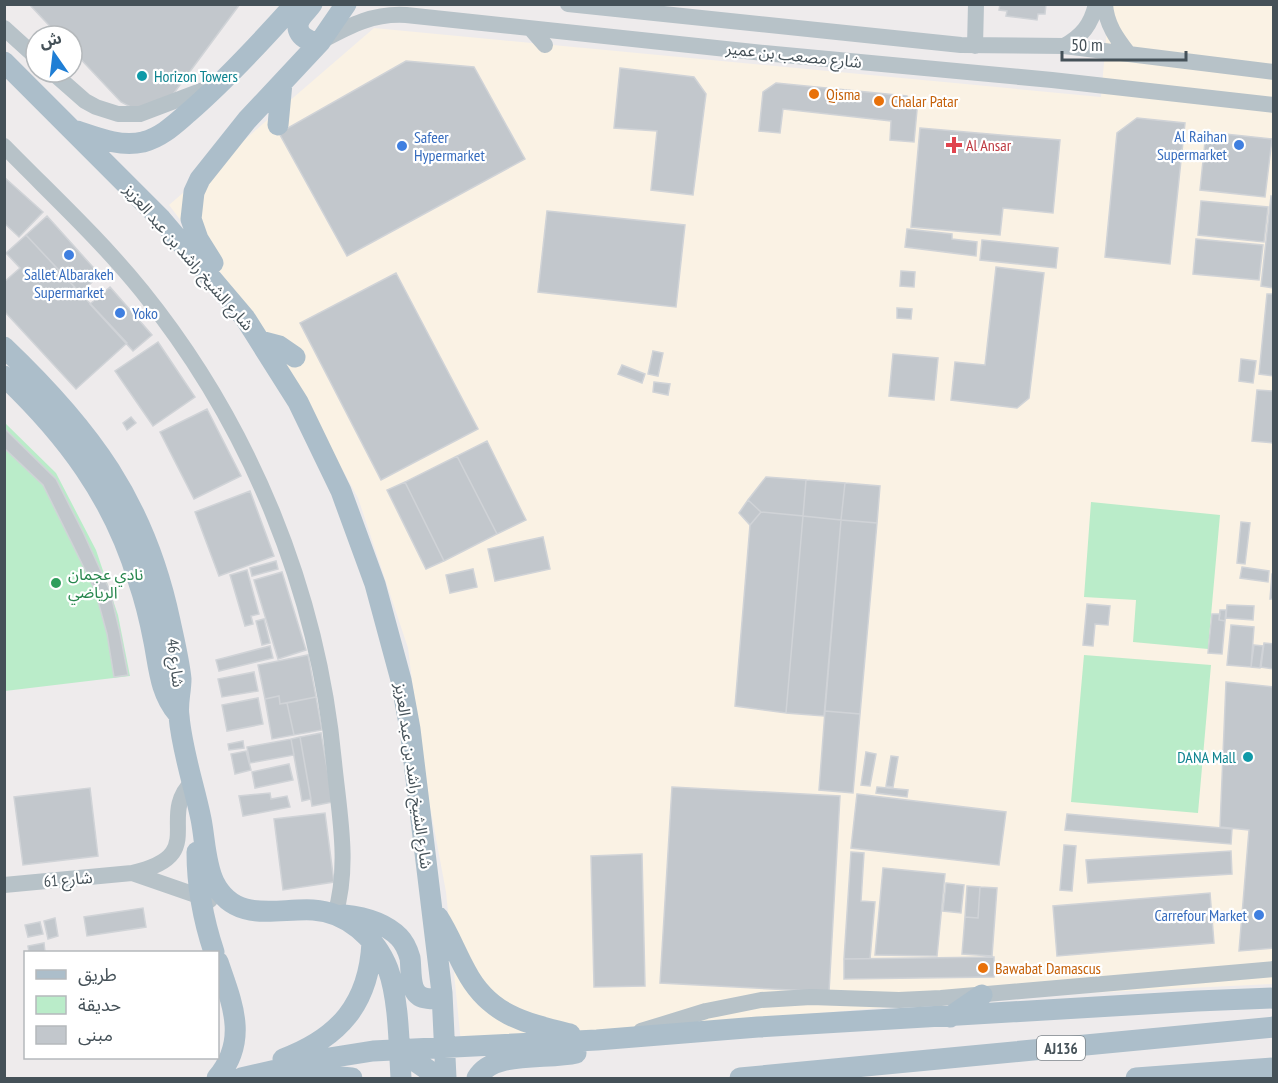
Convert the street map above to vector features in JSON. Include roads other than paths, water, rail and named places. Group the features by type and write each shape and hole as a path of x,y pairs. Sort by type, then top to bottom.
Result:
{"main road":[{"path":"73,130 114,143 142,142 155,138 169,129 223,82 295,4"},
{"path":"312,4 299,21 298,27 308,41 320,42"},
{"path":"245,318 198,239 191,219 194,192 200,179 247,120 320,42 346,4"},
{"name":"شارع الشيخ راشد بن عبد العزيز","path":"4,62 161,219 245,318 298,402 321,446 348,510 375,584 396,661 410,729 442,993 444,1047"},
{"path":"278,125 282,83"},
{"path":"260,341 279,346 295,357"},
{"name":"شارع 46","path":"4,347 50,391 86,433 136,516 158,572 168,611 181,680 178,714"},
{"name":"شارع 46","path":"4,375 58,431 104,497 132,561 147,609 161,683 171,705 178,714"},
{"path":"178,714 201,819 210,873 222,894 241,908 264,913 312,910 366,919 399,936 407,949 413,988 416,993 426,999 438,997 442,993"},
{"path":"201,819 198,845 199,896 214,951"},
{"path":"432,907 473,983 490,1003 505,1014 522,1022 605,1040"},
{"path":"335,915 356,926 372,942 387,967 393,985 401,1078"},
{"path":"228,1078 300,1052 327,1037 339,1027 353,1009 364,988 370,965 372,942"},
{"path":"217,1078 228,1062 236,1027 232,1005 219,965"},
{"path":"950,1017 982,995"},
{"path":"241,1078 354,1053 605,1040 758,1028 1274,998"},
{"name":"AJ136","path":"740,1078 1274,1027"},
{"path":"477,1078 486,1067 502,1060 571,1054 593,1048 605,1040"},
{"path":"399,1050 432,1076 444,1047"},
{"path":"1136,1078 1274,1068"},
{"path":"305,1078 338,1076 352,1078"}],"street":[{"name":"شارع مصعب بن عمير","path":"568,4 968,45 1064,46 1274,72"},
{"path":"968,4 968,45"},
{"path":"968,45 976,4"},
{"path":"1064,46 1078,38 1086,29 1096,4"},
{"path":"1105,4 1105,12 1112,31 1128,54"},
{"name":"شارع مصعب بن عمير","path":"320,42 366,19 417,10 531,29 1052,80 1274,105"},
{"path":"4,28 24,46"},
{"path":"531,29 545,45"},
{"path":"65,84 85,102 107,111 129,115 140,114 223,82"},
{"path":"4,146 111,255 172,332 221,408 273,515 308,614 331,725 344,858 342,887 335,915"},
{"name":"شارع 61","path":"4,885 132,873 155,866 173,852 179,834 177,814 179,799 182,792 193,781"},
{"name":"شارع 61","path":"132,873 241,908"},
{"path":"605,1040 706,1011 761,1000 811,997 899,1000 982,995 1274,969"}],"place":[{"name":"Horizon Towers","path":"142,76"},
{"name":"Qisma","path":"814,94"},
{"name":"Chalar Patar","path":"879,101"},
{"name":"Al Ansar","path":"954,145"},
{"name":"Al Raihan Supermarket","path":"1239,145"},
{"name":"Safeer Hypermarket","path":"402,146"},
{"name":"Sallet Albarakeh Supermarket","path":"69,255"},
{"name":"Yoko","path":"120,313"},
{"name":"نادي عجمان الرياضي","path":"56,583"},
{"name":"DANA Mall","path":"1248,757"},
{"name":"Carrefour Market","path":"1259,915"},
{"name":"Bawabat Damascus","path":"983,968"}]}
